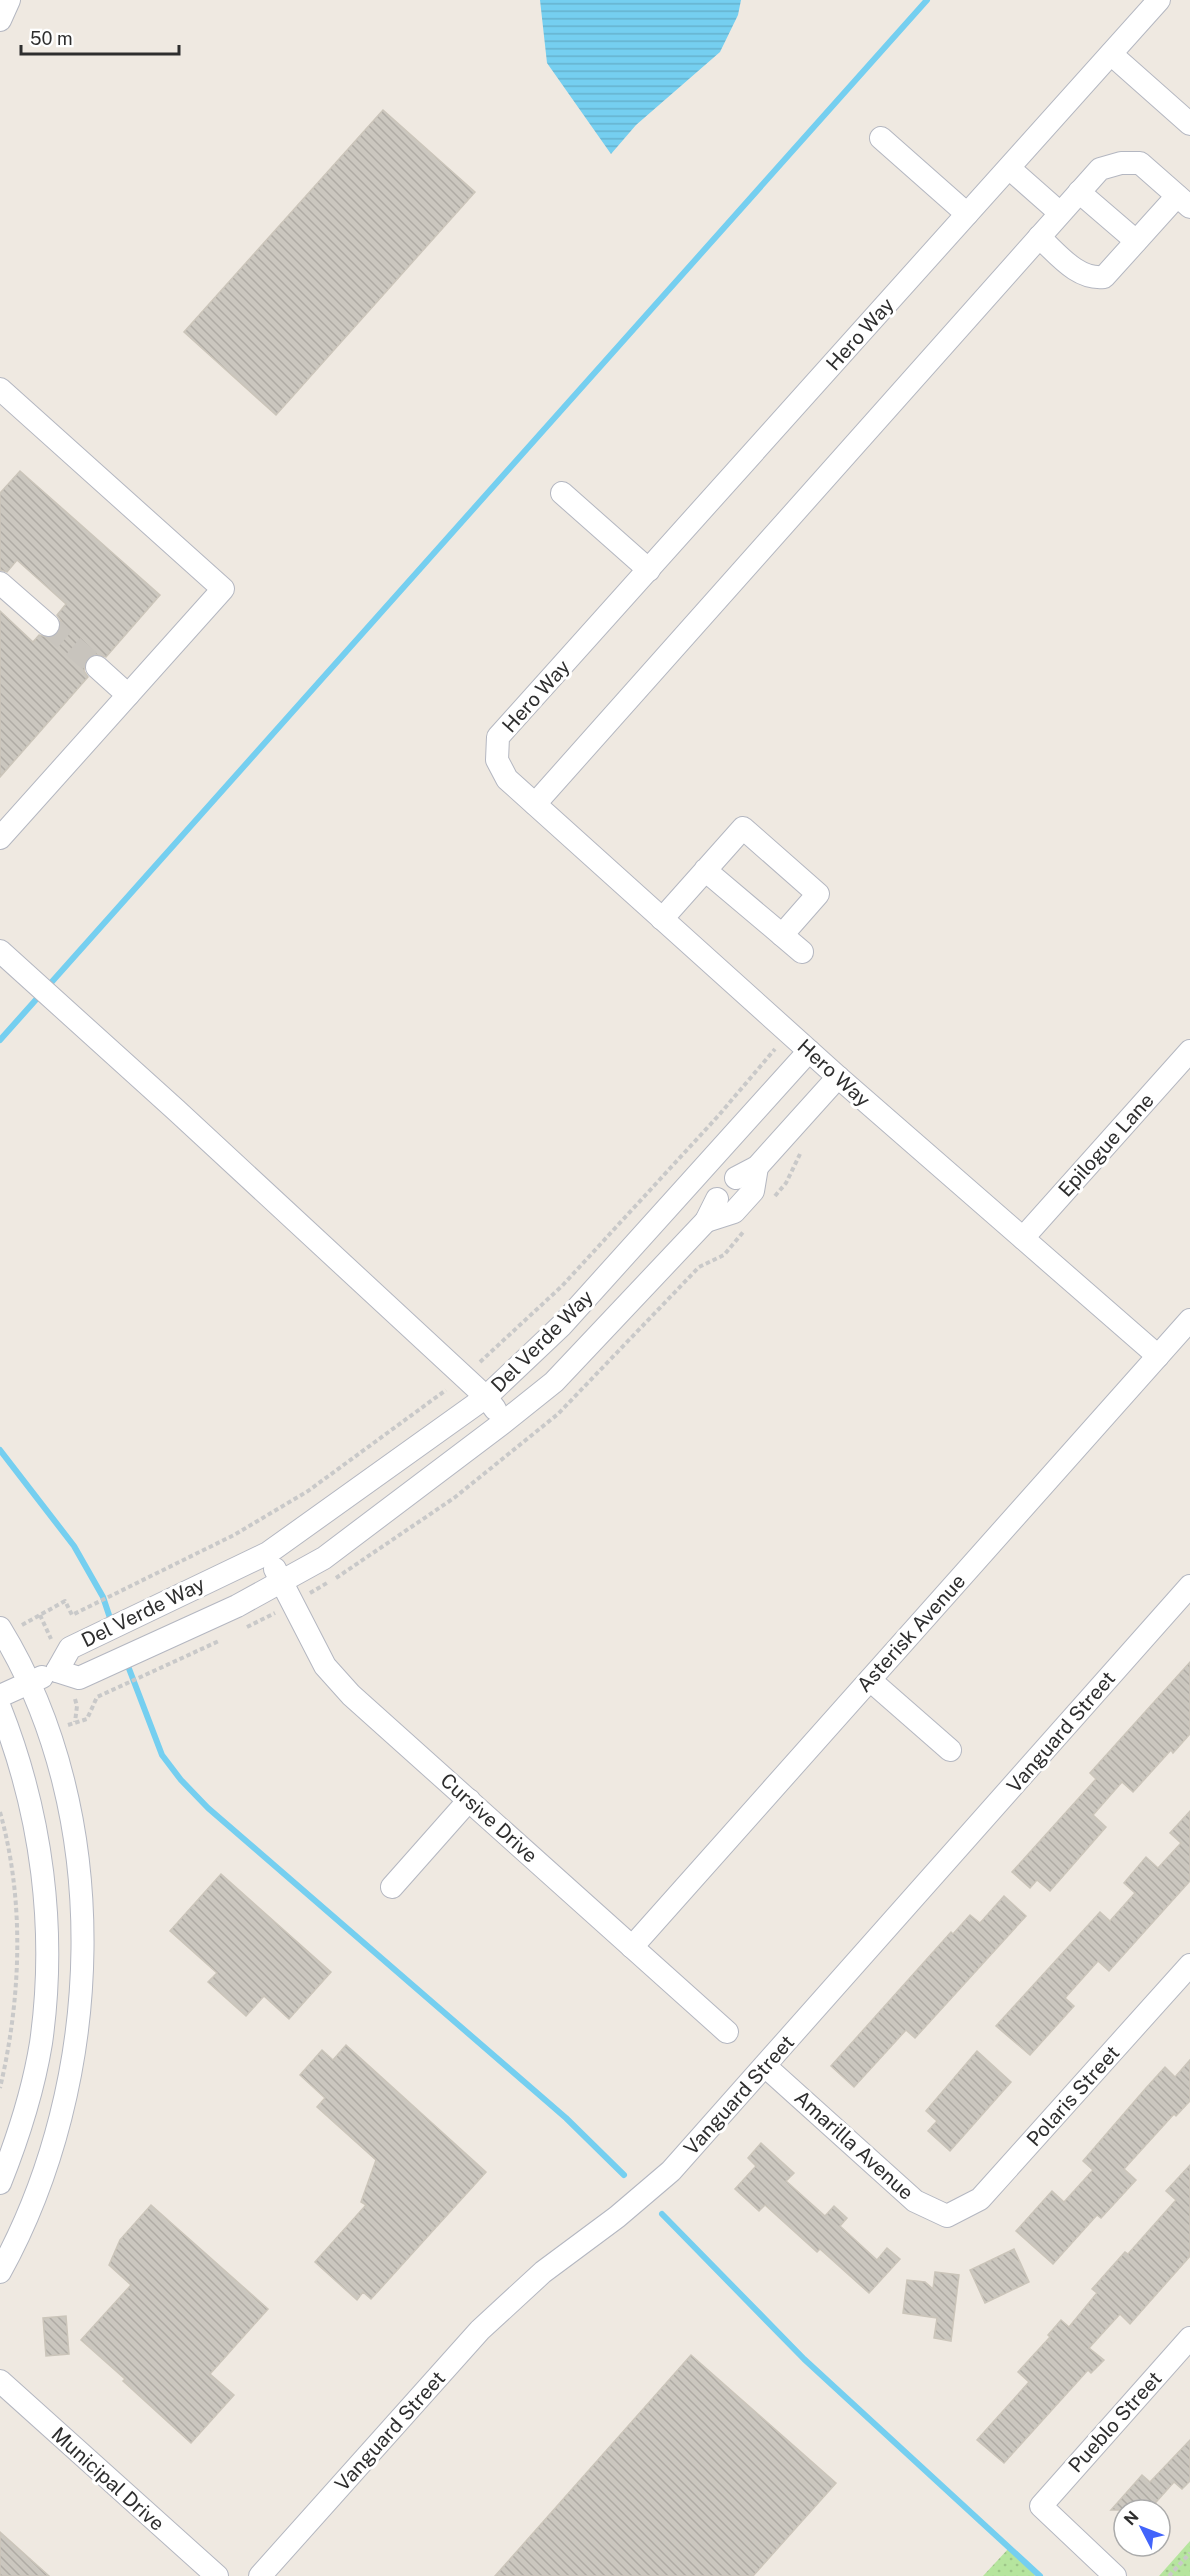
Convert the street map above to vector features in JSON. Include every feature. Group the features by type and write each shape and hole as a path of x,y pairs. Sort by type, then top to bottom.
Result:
{"street":[{"path":"0,20 9,0"},
{"name":"Hero Way","path":"1158,1356 838,1077 662,919 507,779 497,760 498,737 1159,0"},
{"path":"1111,54 1190,124"},
{"path":"880,138 967,214"},
{"path":"535,804 1060,213 1100,169 1120,163 1140,163 1183,202 1136,241 1104,277 1091,278 1080,273 1039,237"},
{"path":"1009,168 1060,213"},
{"path":"1080,192 1136,241"},
{"path":"0,838 223,589 2,396"},
{"path":"562,493 649,570"},
{"path":"0,583 48,625"},
{"path":"97,668 128,695"},
{"path":"662,919 743,828 818,894 782,935"},
{"path":"705,870 802,952"},
{"path":"0,951 176,1110 486,1397 504,1422"},
{"name":"Del Verde Way","path":"717,1199 706,1221 554,1382 324,1558 237,1606 79,1678 57,1671 70,1648 268,1553 486,1397 562,1325 809,1051"},
{"name":"Epilogue Lane","path":"1023,1238 1190,1051"},
{"name":"Del Verde Way","path":"736,1178 757,1167 838,1077"},
{"name":"Del Verde Way","path":"706,1221 734,1212 753,1191 757,1167"},
{"path":"678,1196 706,1221"},
{"name":"Asterisk Avenue","path":"632,1947 1190,1321"},
{"name":"Cursive Drive","path":"268,1553 325,1666 351,1695 727,2032"},
{"name":"Vanguard Street","path":"260,2576 480,2330 543,2272 658,2184 1190,1586"},
{"path":"0,1628 29,1682 50,1732 76,1849 82,1917 80,1992 70,2085 31,2206 0,2271"},
{"path":"0,1696 57,1671"},
{"path":"870,1680 950,1750"},
{"path":"0,1708 15,1746 33,1816 44,1870 46,1930 46,1988 40,2044 19,2132 0,2183"},
{"path":"392,1887 469,1800"},
{"name":"Polaris Street","path":"947,2216 980,2199 1190,1965"},
{"name":"Amarilla Avenue","path":"765,2066 915,2201 947,2216"},
{"name":"Pueblo Street","path":"1115,2576 1041,2506 1190,2338"},
{"name":"Municipal Drive","path":"0,2381 217,2576"}],"path":[{"path":"0,1812 12,1866 17,1934 11,2040 0,2088"},
{"path":"1169,2576 1190,2553"}],"green space":[{"path":"1190,2541 1190,2576 1159,2576"},
{"path":"1009,2548 1031,2568 1035,2576 983,2576"}],"water":[{"path":"540,0 741,0 738,15 720,52 636,125 611,154 547,63"}],"building":[{"path":"383,110 475,192 276,415 184,332"},
{"path":"20,471 160,595 106,657 93,654 87,658 84,671 88,677 0,777 0,611 33,642 39,635 52,638 58,633 61,621 57,615 66,604 17,560 7,572 0,570 0,493"},
{"path":"1190,1662 1190,1734 1173,1753 1171,1750 1133,1792 1122,1782 1093,1815 1106,1827 1050,1891 1037,1880 1030,1888 1012,1872 1096,1779 1090,1773"},
{"path":"1190,1811 1190,1881 1109,1971 1098,1961 1065,1998 1074,2006 1030,2055 996,2026 1100,1912 1110,1921 1135,1893 1124,1883 1146,1857 1158,1868 1181,1843 1170,1833"},
{"path":"221,1874 331,1972 289,2019 264,1996 246,2016 208,1982 217,1973 170,1931"},
{"path":"1004,1896 1026,1916 915,2038 906,2030 854,2087 831,2066 951,1932 953,1934 970,1915 980,1923"},
{"path":"346,2045 486,2172 371,2299 363,2292 357,2300 315,2262 366,2205 361,2202 376,2160 317,2107 325,2098 300,2075 322,2050 333,2060"},
{"path":"977,2051 1011,2082 950,2151 928,2131 937,2121 926,2111"},
{"path":"1190,2060 1190,2101 1176,2116 1174,2114 1124,2169 1136,2180 1101,2218 1097,2215 1053,2264 1016,2231 1052,2191 1064,2202 1093,2170 1083,2161 1146,2088 1165,2067 1175,2077"},
{"path":"761,2143 794,2173 786,2181 825,2216 834,2206 847,2218 840,2226 877,2260 887,2248 900,2259 869,2293 820,2249 817,2252 765,2205 759,2211 735,2189 756,2166 748,2158"},
{"path":"1190,2165 1190,2256 1130,2324 1120,2314 1089,2348 1104,2360 1091,2373 1088,2370 1004,2463 977,2440 1029,2382 1018,2372 1050,2337 1048,2335 1061,2320 1069,2327 1097,2293 1092,2289 1125,2252 1128,2254 1176,2200 1166,2191"},
{"path":"151,2205 268,2309 210,2374 234,2395 191,2443 81,2340 131,2285 109,2265 120,2240"},
{"path":"1014,2249 1029,2282 985,2303 970,2270"},
{"path":"935,2272 959,2275 951,2341 934,2338 937,2318 903,2313 907,2280 925,2282 933,2289"},
{"path":"66,2316 69,2354 46,2356 43,2318"},
{"path":"691,2355 836,2483 753,2576 495,2576"},
{"path":"1190,2440 1190,2481 1182,2489 1174,2482 1160,2498 1122,2498 1142,2475 1150,2482"},
{"path":"0,2532 49,2576 0,2576"}],"waterway":[{"path":"0,1040 927,0"},
{"path":"0,1450 74,1546 103,1597 110,1618"},
{"path":"128,1666 162,1755 181,1780 208,1808 566,2118 624,2175"},
{"path":"662,2214 804,2359 1040,2576"}],"tunnel":[{"path":"48,625 97,667"}]}
